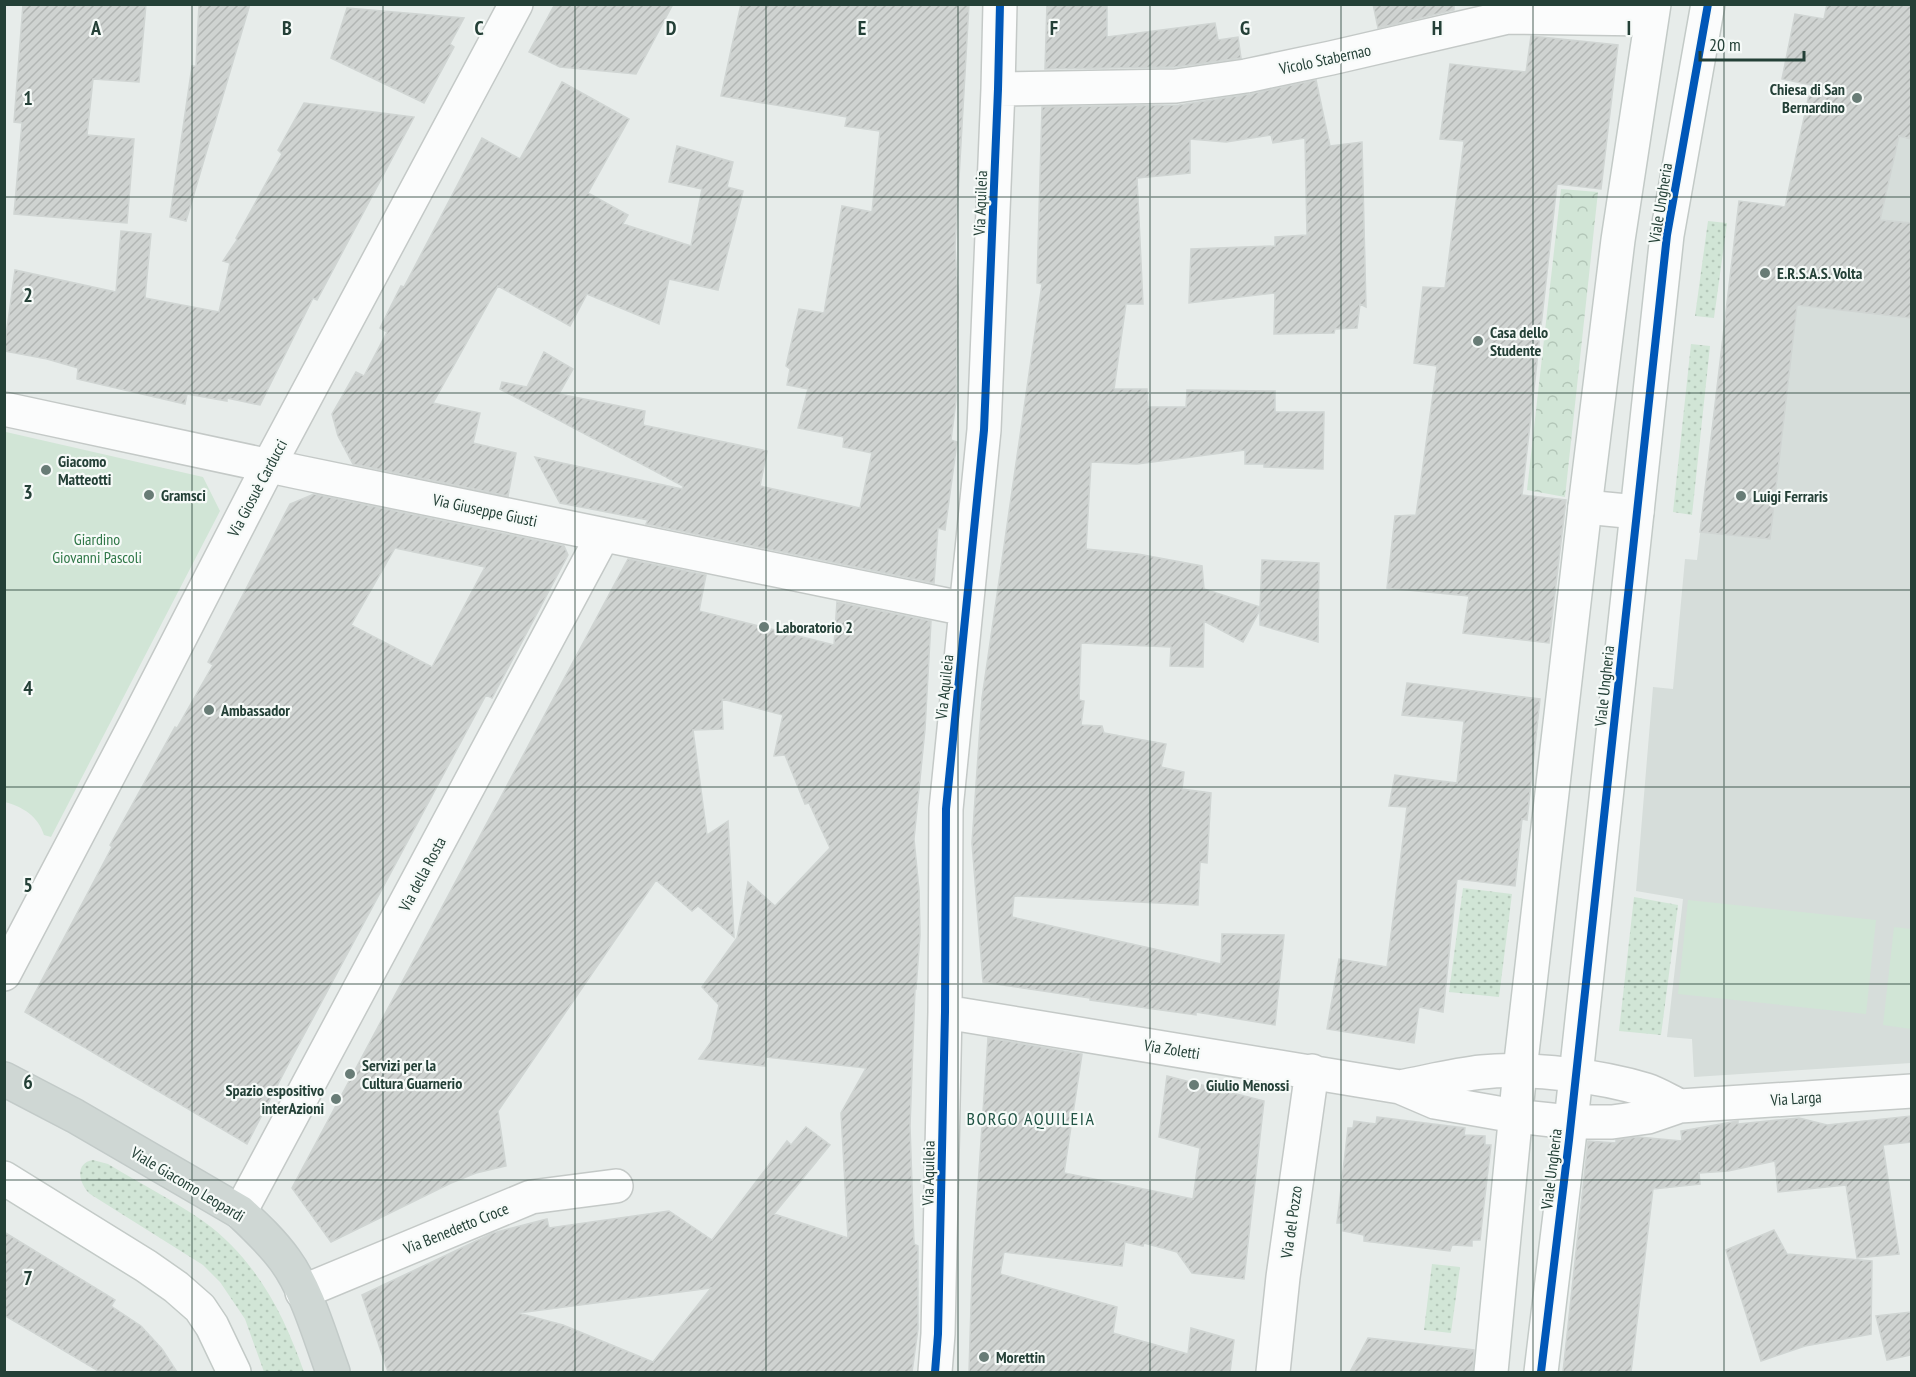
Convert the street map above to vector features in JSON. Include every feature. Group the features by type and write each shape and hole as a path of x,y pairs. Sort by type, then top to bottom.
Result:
{"main road":[{"name":"Viale Giacomo Leopardi","path":"4,1079 75,1116 240,1212 286,1261 302,1292 333,1372"}],"street":[{"name":"Via Giosuè Carducci","path":"4,974 269,465 516,4"},
{"name":"Via Aquileia","path":"935,1372 938,1334 945,1012 946,808 984,430 1000,4"},
{"name":"Viale Ungheria","path":"1541,1372 1667,235 1708,4"},
{"name":"Vicolo Stabernao","path":"998,89 1176,86 1246,76 1508,17 1652,12"},
{"path":"1491,1372 1515,1116 1585,507 1618,240 1652,12"},
{"name":"Via Giuseppe Giusti","path":"4,409 966,609"},
{"path":"1585,507 1637,512"},
{"name":"Via della Rosta","path":"240,1212 603,535"},
{"name":"Via Zoletti","path":"945,1012 1400,1087 1435,1102 1515,1116"},
{"path":"1520,1070 1575,1076 1648,1090 1680,1106"},
{"name":"Via Zoletti","path":"1400,1087 1481,1072 1520,1070"},
{"name":"Via del Pozzo","path":"1273,1372 1283,1277 1312,1071"},
{"name":"Via Larga","path":"1570,1122 1612,1122 1648,1118 1680,1106 1911,1091"},
{"name":"Viale Ungheria","path":"1515,1116 1570,1122"},
{"path":"4,1178 176,1287 200,1308 212,1326 234,1372"},
{"name":"Via Benedetto Croce","path":"302,1292 531,1197 616,1186"}],"shaded area":[{"path":"1899,136 1911,139 1911,1063 1694,1077 1692,1039 1667,1037 1683,899 1636,891 1653,687 1673,689 1685,559 1697,560 1739,201 1785,207"}],"green space":[{"path":"1561,189 1598,192 1565,497 1527,490"},
{"path":"1708,221 1727,223 1714,318 1695,316"},
{"path":"1691,344 1710,346 1692,515 1673,512"},
{"name":"Giardino Giovanni Pascoli","path":"4,433 203,477 220,511 51,837 44,835 38,823 29,813 5,802"},
{"path":"1463,888 1512,894 1499,997 1449,992"},
{"path":"1634,897 1678,905 1661,1035 1619,1031"},
{"path":"1688,900 1876,920 1866,1014 1678,994"},
{"path":"1894,927 1911,929 1911,1029 1883,1025"},
{"path":"93,1160 108,1164 192,1213 238,1252 253,1270 277,1308 304,1372 264,1372 245,1319 220,1282 203,1265 86,1190 81,1180 81,1169 87,1162"},
{"path":"1432,1264 1460,1267 1451,1333 1424,1330"}],"building":[{"path":"23,4 146,4 139,82 93,79 87,135 134,139 127,223 14,214 22,123 14,122"},
{"path":"199,4 250,4 186,221 170,217 192,66 196,66"},
{"path":"555,4 673,4 636,74 560,67 529,52"},
{"path":"741,4 969,4 955,247 958,295 956,401 951,440 957,442 945,530 938,528 934,583 646,524 648,520 560,503 535,457 682,489 683,486 500,389 502,382 527,387 544,352 573,369 559,394 645,411 643,425 767,451 760,486 860,508 872,453 843,447 844,437 798,428 808,389 787,385 790,369 786,366 799,309 824,313 842,206 872,212 880,131 845,126 847,117 721,96"},
{"path":"1047,4 1107,4 1107,37 1215,23 1218,40 1238,37 1241,58 1175,67 1045,69"},
{"path":"1373,4 1454,4 1454,10 1378,28"},
{"path":"1827,4 1911,4 1911,139 1899,136 1880,220 1911,223 1911,318 1797,305 1770,539 1700,532 1739,201 1785,207 1811,85 1782,79 1795,14 1824,19"},
{"path":"347,8 464,18 450,44 454,47 424,103 331,58"},
{"name":"Casa dello Studente","path":"1531,36 1618,45 1601,189 1557,184 1522,495 1566,500 1549,643 1463,633 1469,596 1387,588 1395,516 1416,515 1437,366 1414,363 1423,287 1445,288 1464,141 1440,139 1450,64 1526,72"},
{"path":"1316,80 1330,146 1362,142 1366,307 1360,304 1357,328 1335,329 1334,333 1274,334 1275,293 1189,303 1191,249 1275,246 1275,237 1307,235 1305,138 1273,143 1271,135 1226,142 1190,139 1190,173 1137,178 1143,304 1126,304 1114,389 1147,389 1148,407 1186,407 1187,390 1275,391 1275,412 1324,412 1323,469 1245,464 1245,450 1137,464 1091,462 1086,549 1138,554 1202,566 1204,589 1260,607 1262,560 1319,563 1318,642 1260,625 1260,610 1243,642 1204,621 1203,667 1170,666 1171,647 1081,643 1079,700 1084,701 1081,725 1102,726 1104,733 1166,744 1161,767 1184,772 1182,789 1211,793 1207,863 1200,862 1198,905 1014,896 1012,917 1221,964 1222,934 1284,935 1275,1025 1196,1012 1196,1015 1090,1000 1090,998 983,982 972,843 982,698 1042,284 1037,283 1042,107 1179,105 1250,94"},
{"path":"562,82 629,119 588,193 628,215 623,224 691,246 702,189 669,182 677,146 733,162 727,187 743,191 718,290 669,279 659,324 587,294 570,326 498,286 433,403 480,413 473,443 516,453 508,496 353,464 338,436 332,414 356,372 364,376 387,332 380,328 401,286 404,287 482,138 520,159"},
{"path":"304,103 414,117 317,300 313,298 260,405 227,398 227,401 187,394 185,404 77,379 78,368 47,359 4,351 15,270 116,292 121,231 151,234 145,298 219,312 230,263 223,261 237,240 236,238 282,154 278,150"},
{"path":"314,494 564,546 568,555 492,698 486,695 247,1144 25,1012 112,847 110,845 175,727 177,728 213,665 208,662 290,504","holes":["395,548 485,567 432,667 351,625"]},
{"path":"628,559 706,575 699,611 834,645 837,602 931,621 925,729 914,839 919,890 920,935 915,989 910,1126 914,1244 918,1246 918,1329 912,1372 388,1372 362,1295 493,1233 547,1219 549,1228 669,1211 712,1240 787,1141 791,1145 806,1127 830,1145 774,1214 848,1238 841,1113 866,1068 766,1057 765,1066 699,1059 711,1042 719,1005 702,987 737,938 748,882 775,906 830,848 809,803 805,804 785,755 774,756 783,715 722,699 723,729 693,730 707,835 728,821 734,937 698,906 692,911 656,880 498,1111 506,1166 476,1173 451,1183 331,1242 292,1188","holes":["711,1288 653,1362 563,1325 518,1313"]},
{"path":"1407,683 1540,699 1527,820 1522,819 1515,886 1457,879 1443,1012 1419,1007 1414,1043 1327,1029 1339,959 1387,967 1407,807 1389,806 1395,775 1457,783 1464,721 1402,715"},
{"path":"988,1038 1082,1054 1064,1173 1193,1199 1200,1148 1159,1137 1167,1076 1264,1101 1244,1279 1192,1273 1177,1252 1144,1243 1143,1246 1125,1242 1122,1266 1004,1252 1000,1274 1117,1307 1113,1333 1188,1354 1191,1328 1234,1340 1230,1372 969,1372 972,1274"},
{"path":"1911,1116 1911,1142 1883,1145 1899,1254 1857,1258 1846,1185 1778,1192 1775,1161 1728,1171 1699,1173 1700,1184 1653,1189 1631,1372 1563,1372 1588,1141 1616,1143 1616,1140 1638,1137 1682,1141 1681,1131 1738,1121 1738,1124 1799,1118 1827,1125"},
{"path":"1377,1117 1465,1128 1464,1135 1485,1136 1485,1145 1491,1145 1480,1240 1472,1240 1472,1246 1452,1245 1450,1251 1364,1241 1364,1235 1343,1231 1343,1223 1337,1223 1348,1128 1353,1128 1354,1121 1376,1124"},
{"path":"1774,1230 1787,1254 1872,1261 1871,1334 1805,1346 1761,1361 1726,1250"},
{"path":"4,1232 115,1300 111,1306 141,1326 162,1349 177,1372 100,1372 4,1315"},
{"path":"1911,1312 1911,1355 1887,1360 1876,1316"},
{"path":"1368,1338 1474,1350 1473,1372 1350,1372"}],"cycle path":[{"path":"935,1372 938,1334 945,1012 946,809 984,430 1000,4"},
{"path":"1541,1372 1569,1140 1667,235 1708,4"}],"place":[{"name":"Chiesa di San Bernardino","path":"1857,98"},
{"name":"E.R.S.A.S. Volta","path":"1765,273"},
{"name":"Casa dello Studente","path":"1478,341"},
{"name":"Giacomo Matteotti","path":"46,470"},
{"name":"Gramsci","path":"149,495"},
{"name":"Luigi Ferraris","path":"1741,496"},
{"name":"Laboratorio 2","path":"764,627"},
{"name":"Ambassador","path":"209,710"},
{"name":"Servizi per la Cultura Guarnerio","path":"350,1074"},
{"name":"Giulio Menossi","path":"1194,1085"},
{"name":"Spazio espositivo interAzioni","path":"336,1099"},
{"name":"Morettin","path":"984,1357"}],"district":[{"name":"BORGO AQUILEIA","path":"1031,1119"}]}
